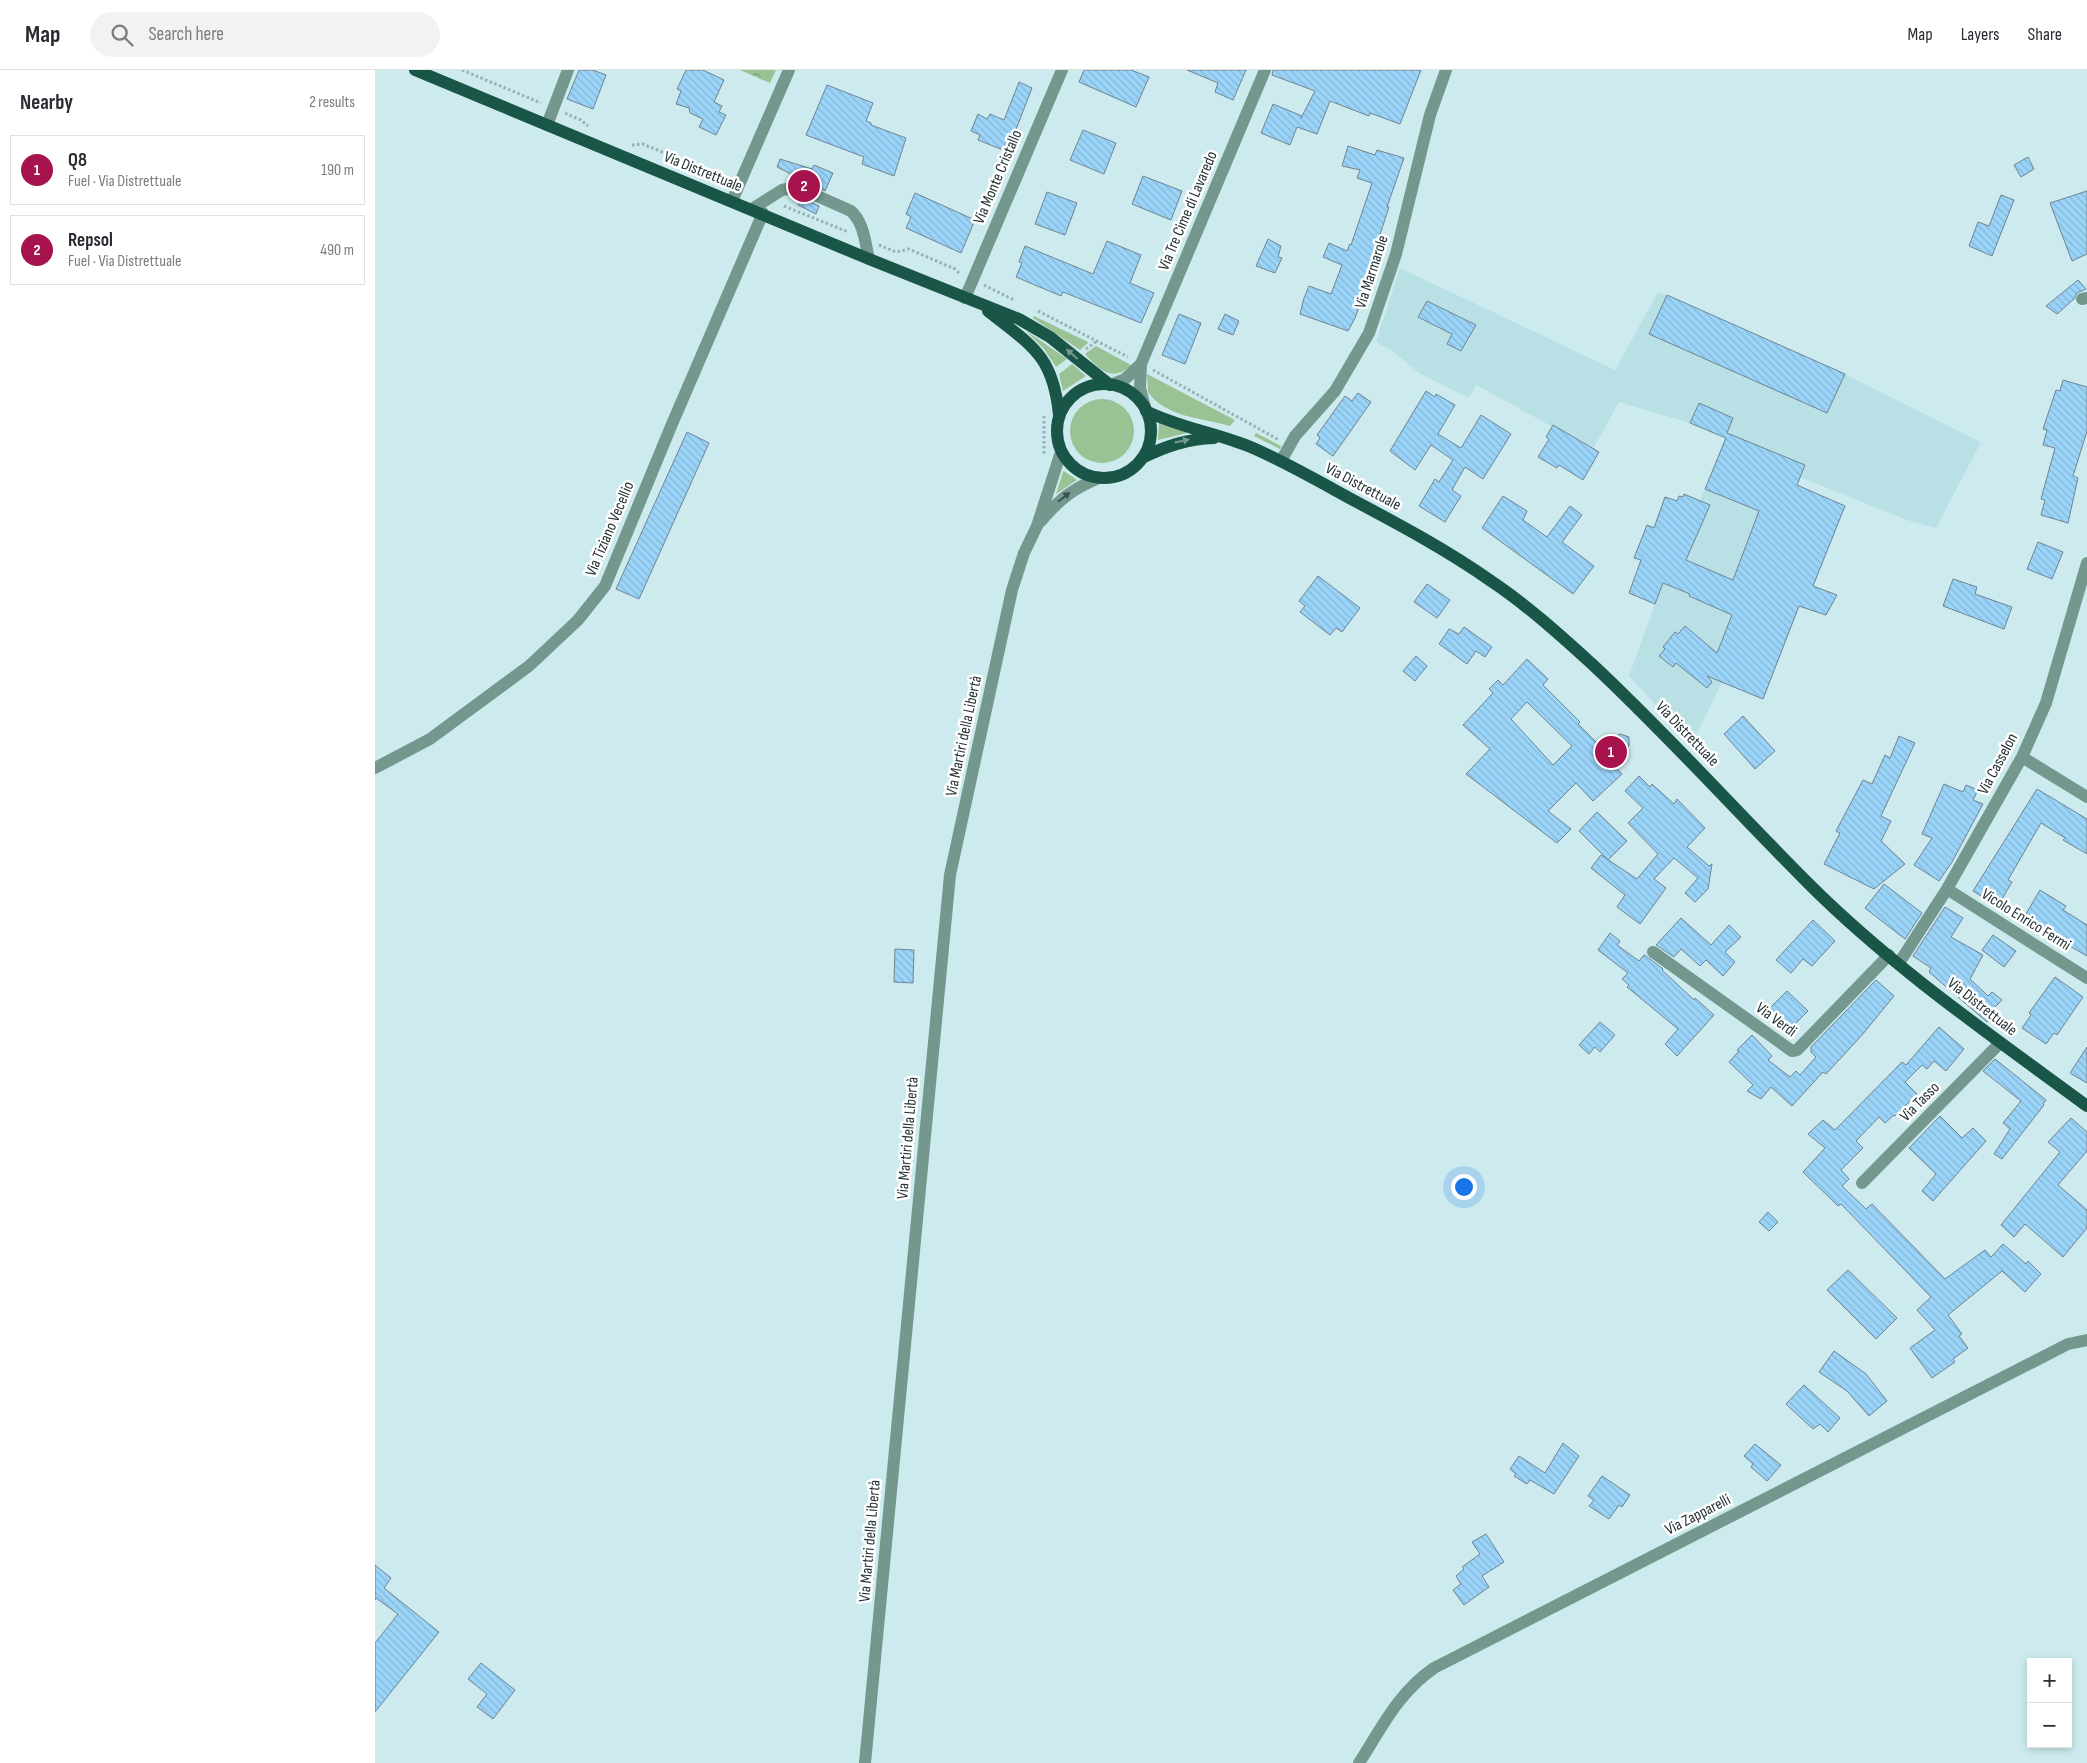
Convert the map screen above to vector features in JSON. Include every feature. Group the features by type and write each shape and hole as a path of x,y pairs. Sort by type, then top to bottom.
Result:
{"main road":[{"name":"Via Distrettuale","path":"415,70 978,304 1019,319 1050,337 1110,385 1125,389 1137,399 1146,411 1178,425 1226,437 1281,461 1451,555 1492,581 1528,608 1629,698 1811,885 1899,964 2000,1043 2087,1106"},
{"name":"Via Distrettuale","path":"978,304 1031,345 1041,356 1053,381 1059,415 1057,434 1061,452"},
{"path":"1059,415 1067,402 1079,391 1094,385 1110,385"},
{"path":"1142,458 1148,447 1150,435 1150,423 1146,411"},
{"name":"Via Distrettuale","path":"1099,478 1123,474 1134,467 1142,458 1175,443 1194,439 1226,437"},
{"path":"1061,452 1071,465 1084,474 1099,478"}],"street":[{"path":"547,126 568,70"},
{"path":"733,201 789,70"},
{"name":"Via Monte Cristallo","path":"965,298 1062,70"},
{"name":"Via Tre Cime di Lavaredo","path":"1146,411 1140,388 1142,364 1265,70"},
{"name":"Via Marmarole","path":"1281,461 1288,446 1335,391 1369,333 1396,254 1430,115 1446,70"},
{"path":"757,211 782,190 797,187 851,211 857,216 861,223 869,259"},
{"name":"Via Tiziano Vecellio","path":"375,768 430,739 529,666 578,620 605,586 676,415 757,211"},
{"name":"Via Tre Cime di Lavaredo","path":"1110,385 1125,380 1142,364"},
{"path":"1037,526 1061,452"},
{"path":"1037,526 1059,500 1069,492 1099,478"},
{"name":"Via Martiri della Libertà","path":"865,1763 950,875 1012,590 1024,553 1037,526"},
{"name":"Via Casselon","path":"1899,964 1947,889 2022,757 2046,703 2087,563"},
{"path":"2022,757 2087,797"},
{"name":"Vicolo Enrico Fermi","path":"1947,889 2087,978"},
{"name":"Via Verdi","path":"1653,952 1792,1051 1797,1050 1889,955"},
{"name":"Via Tasso","path":"1862,1183 2000,1043"},
{"name":"Via Zapparelli","path":"1359,1763 1402,1696 1418,1679 1434,1668 2068,1344 2087,1340"}],"path":[{"path":"462,70 544,104"},
{"path":"563,112 581,120"},
{"path":"643,144 725,179"},
{"path":"781,204 848,232"},
{"path":"897,252 909,249 955,269 961,275"},
{"path":"983,285 1018,302"},
{"path":"1035,310 1142,364 1288,446"},
{"path":"1081,352 1097,341"},
{"path":"1044,414 1044,463"}],"shaded area":[{"path":"1400,268 1615,370 1658,292 1845,374 1981,442 1936,528 1907,520 1800,477 1798,485 1845,506 1813,586 1837,595 1826,615 1799,607 1763,699 1722,682 1692,744 1629,676 1655,604 1629,593 1641,560 1634,558 1647,525 1654,527 1665,497 1697,509 1733,418 1699,403 1690,423 1619,402 1593,449 1476,385 1469,398 1419,373 1391,350 1376,342"}],"green space":[{"path":"740,70 776,70 770,83"},
{"path":"1034,316 1088,343 1080,350 1033,318"},
{"path":"1027,332 1067,359 1056,367 1044,349"},
{"path":"1096,346 1131,365 1118,373 1112,374 1101,369 1085,354"},
{"path":"1072,364 1086,376 1063,391 1059,374"},
{"path":"1147,374 1235,420 1230,426 1174,412 1164,407 1148,392"},
{"path":"1102,399 1120,405 1128,413 1134,431 1128,449 1120,457 1102,463 1084,457 1076,449 1070,431 1076,413 1084,405"},
{"path":"1159,422 1189,431 1158,440"},
{"path":"1256,433 1281,446 1280,449 1254,436"},
{"path":"1063,472 1077,480 1056,494"}],"building":[{"path":"579,70 593,70 606,75 593,109 567,99"},
{"path":"686,70 703,70 724,80 714,102 722,106 719,112 726,115 716,135 699,127 703,119 690,113 689,108 676,104 681,91 677,89"},
{"path":"1084,70 1131,70 1149,77 1136,107 1079,82"},
{"path":"1187,70 1246,70 1233,100 1215,92 1218,83"},
{"path":"1273,70 1421,70 1400,124 1370,113 1369,116 1330,101 1317,134 1297,127 1290,145 1261,133 1273,104 1302,116 1301,118 1315,91 1272,75"},
{"path":"1019,82 1032,88 1010,145 1006,143 1003,150 978,140 980,135 971,131 978,114 987,119 990,114 1004,120"},
{"path":"827,85 873,103 866,121 871,123 871,125 906,138 894,176 862,164 864,157 806,135"},
{"path":"1083,130 1116,143 1104,174 1070,160"},
{"path":"1348,146 1375,155 1377,150 1404,158 1374,253 1377,254 1358,303 1360,304 1355,318 1348,331 1300,314 1309,286 1331,294 1342,265 1323,257 1329,243 1347,251 1351,245 1372,183 1357,178 1360,170 1342,166"},
{"path":"2028,157 2034,169 2021,177 2014,165"},
{"path":"780,159 812,169 814,165 833,173 825,191 777,167"},
{"path":"1143,176 1182,191 1171,220 1132,204"},
{"path":"2087,191 2087,254 2072,261 2050,203"},
{"path":"1047,192 1077,203 1065,235 1035,224"},
{"path":"915,193 975,220 961,253 906,228 911,217 906,214"},
{"path":"2001,195 2014,200 1992,256 1969,246 1978,222 1989,226"},
{"path":"801,198 819,206 816,214 798,205"},
{"path":"1268,239 1281,246 1278,257 1282,258 1275,273 1256,266"},
{"path":"1107,241 1141,255 1130,283 1154,293 1141,323 1063,292 1061,296 1016,277 1022,263 1019,262 1025,246 1093,274"},
{"path":"2078,280 2086,289 2077,293 2074,299 2057,314 2046,306"},
{"path":"1667,295 1845,374 1827,413 1649,334"},
{"path":"1427,301 1476,325 1461,351 1447,344 1452,334 1418,317"},
{"path":"1179,314 1201,323 1185,364 1162,355"},
{"path":"1225,314 1239,321 1233,335 1218,329"},
{"path":"2063,380 2087,387 2087,431 2073,476 2078,478 2068,523 2041,515 2045,500 2041,499 2055,448 2043,445 2047,430 2043,429 2056,390 2060,391"},
{"path":"1426,391 1435,397 1436,394 1455,405 1438,434 1461,448 1481,415 1511,434 1483,479 1465,467 1452,490 1461,496 1445,522 1419,506 1435,479 1439,482 1453,460 1431,445 1415,470 1390,451"},
{"path":"1358,393 1371,402 1333,456 1316,444 1320,438 1317,435 1345,396 1352,401"},
{"path":"1699,403 1733,418 1727,433 1805,465 1797,485 1845,506 1813,586 1837,595 1826,615 1799,606 1763,699 1707,676 1712,682 1707,688 1676,663 1673,667 1659,656 1665,649 1663,647 1675,632 1678,634 1685,626 1717,653 1732,615 1663,583 1655,604 1629,593 1641,560 1634,558 1647,525 1654,528 1665,497 1677,501 1679,496 1683,497 1684,494 1710,505 1686,560 1733,580 1759,511 1705,489 1726,438 1690,423"},
{"path":"1553,425 1599,452 1583,480 1559,465 1557,468 1538,457 1549,439 1546,437"},
{"path":"687,432 709,443 639,599 616,589"},
{"path":"1503,496 1527,511 1523,520 1547,537 1570,506 1582,515 1562,542 1594,566 1573,594 1482,528"},
{"path":"2038,542 2063,552 2052,579 2027,569"},
{"path":"1318,576 1360,608 1342,632 1336,628 1330,635 1300,612 1305,606 1299,601"},
{"path":"1953,579 1977,587 1975,594 2012,607 2004,629 1943,606"},
{"path":"1427,584 1450,600 1437,618 1414,602"},
{"path":"1464,627 1492,647 1485,657 1476,651 1467,664 1439,644 1449,629 1459,634"},
{"path":"1416,656 1427,666 1415,681 1403,671"},
{"path":"1527,659 1548,679 1543,685 1580,722 1578,724 1606,752 1601,752 1622,774 1593,801 1576,783 1548,811 1571,829 1557,843 1466,774 1490,749 1463,725 1493,693 1489,689 1498,680 1503,685","holes":["1527,702 1572,746 1553,765 1511,719"]},
{"path":"1743,716 1775,751 1755,769 1724,734"},
{"path":"1620,734 1629,737 1629,746 1624,749 1608,751 1615,737"},
{"path":"1899,736 1915,743 1881,816 1891,821 1881,841 1905,864 1874,889 1824,864 1840,833 1836,831 1863,780 1872,784 1885,755 1890,758"},
{"path":"1639,776 1650,787 1652,784 1674,804 1677,799 1705,828 1687,847 1709,866 1712,864 1708,889 1695,902 1685,893 1698,878 1674,858 1654,879 1666,888 1640,924 1617,907 1625,895 1591,868 1601,855 1637,879 1658,854 1628,823 1643,808 1625,791"},
{"path":"1944,784 1963,792 1966,785 1978,790 1973,800 1983,804 1952,862 1939,881 1914,865 1932,838 1922,834"},
{"path":"2037,789 2087,819 2087,854 2063,840 2065,838 2041,823 2008,880 2012,882 1998,906 1973,891"},
{"path":"1597,812 1627,841 1608,860 1579,831"},
{"path":"1884,884 1922,913 1905,939 1865,908"},
{"path":"2040,890 2066,906 2063,910 2087,925 2087,956 2023,919"},
{"path":"1945,907 1963,918 1951,937 1983,955 1970,979 1988,996 1992,992 2002,1000 1994,1008 1997,1010 1987,1022 1929,972 1931,968 1913,956"},
{"path":"1681,918 1711,945 1729,925 1741,937 1725,952 1735,962 1723,976 1706,960 1700,966 1681,949 1674,957 1656,945"},
{"path":"1813,920 1835,941 1812,966 1803,959 1791,973 1776,960"},
{"path":"1610,933 1620,941 1617,945 1639,961 1644,955 1646,956 1663,969 1694,1000 1695,998 1714,1015 1677,1056 1665,1044 1678,1029 1627,987 1629,985 1622,979 1628,973 1598,950"},
{"path":"1993,935 2016,951 2004,967 1982,950"},
{"path":"895,949 914,950 913,983 894,982"},
{"path":"2055,977 2083,997 2057,1035 2054,1033 2046,1044 2022,1028 2031,1015 2029,1013"},
{"path":"1876,980 1894,996 1862,1035 1826,1074 1823,1072 1792,1106 1771,1087 1761,1099 1747,1091 1753,1085 1729,1062 1739,1051 1737,1050 1752,1035 1772,1056 1768,1060 1790,1077 1796,1071 1800,1075 1816,1057 1811,1052 1811,1047"},
{"path":"1787,991 1808,1011 1789,1030 1768,1010"},
{"path":"1600,1022 1615,1035 1600,1052 1595,1047 1589,1054 1579,1045"},
{"path":"1939,1027 1964,1049 1946,1071 1934,1061 1927,1069 1922,1065 1905,1082 1917,1094 1895,1116 1885,1123 1879,1117 1856,1141 1863,1148 1841,1170 1849,1179 1842,1186 1866,1209 1872,1204 1945,1279 1985,1250 1991,1257 2003,1244 2026,1264 2028,1261 2041,1274 2025,1292 2002,1271 1948,1315 1962,1334 1959,1336 1968,1348 1953,1359 1955,1362 1932,1378 1910,1348 1935,1330 1917,1310 1931,1297 1841,1204 1838,1206 1803,1172 1825,1148 1808,1134 1823,1120 1835,1130 1902,1062 1906,1065"},
{"path":"2087,1047 2087,1083 2070,1073"},
{"path":"1995,1059 2046,1100 2002,1159 1994,1154 2010,1129 2003,1123 2021,1101 1983,1071"},
{"path":"1940,1116 1962,1138 1973,1128 1986,1141 1933,1201 1922,1191 1936,1174 1909,1148"},
{"path":"2071,1118 2087,1132 2087,1151 2058,1185 2087,1210 2087,1228 2063,1257 2025,1224 2014,1237 2001,1225 2060,1152 2048,1142"},
{"path":"1768,1212 1778,1222 1769,1231 1759,1222"},
{"path":"1848,1270 1897,1318 1876,1339 1827,1290"},
{"path":"1834,1351 1866,1374 1887,1401 1869,1416 1847,1391 1819,1372"},
{"path":"1804,1385 1840,1418 1828,1432 1820,1424 1813,1429 1786,1404"},
{"path":"1563,1443 1579,1456 1554,1494 1530,1480 1527,1484 1514,1476 1516,1474 1510,1469 1519,1456 1545,1473"},
{"path":"1755,1444 1781,1465 1767,1481 1751,1467 1753,1464 1744,1456"},
{"path":"1602,1476 1630,1495 1622,1507 1619,1505 1609,1519 1589,1506 1594,1500 1588,1496"},
{"path":"1486,1534 1504,1562 1482,1576 1489,1587 1464,1605 1453,1590 1461,1584 1456,1576 1464,1569 1462,1567 1480,1554 1472,1542"},
{"path":"375,1565 391,1578 384,1588 439,1632 375,1712 375,1643 398,1614 376,1598 375,1600"},
{"path":"481,1663 515,1690 493,1719 477,1707 487,1694 468,1679"}],"place":[{"name":"Repsol","path":"804,186"},
{"name":"Q8","path":"1611,752"}]}
